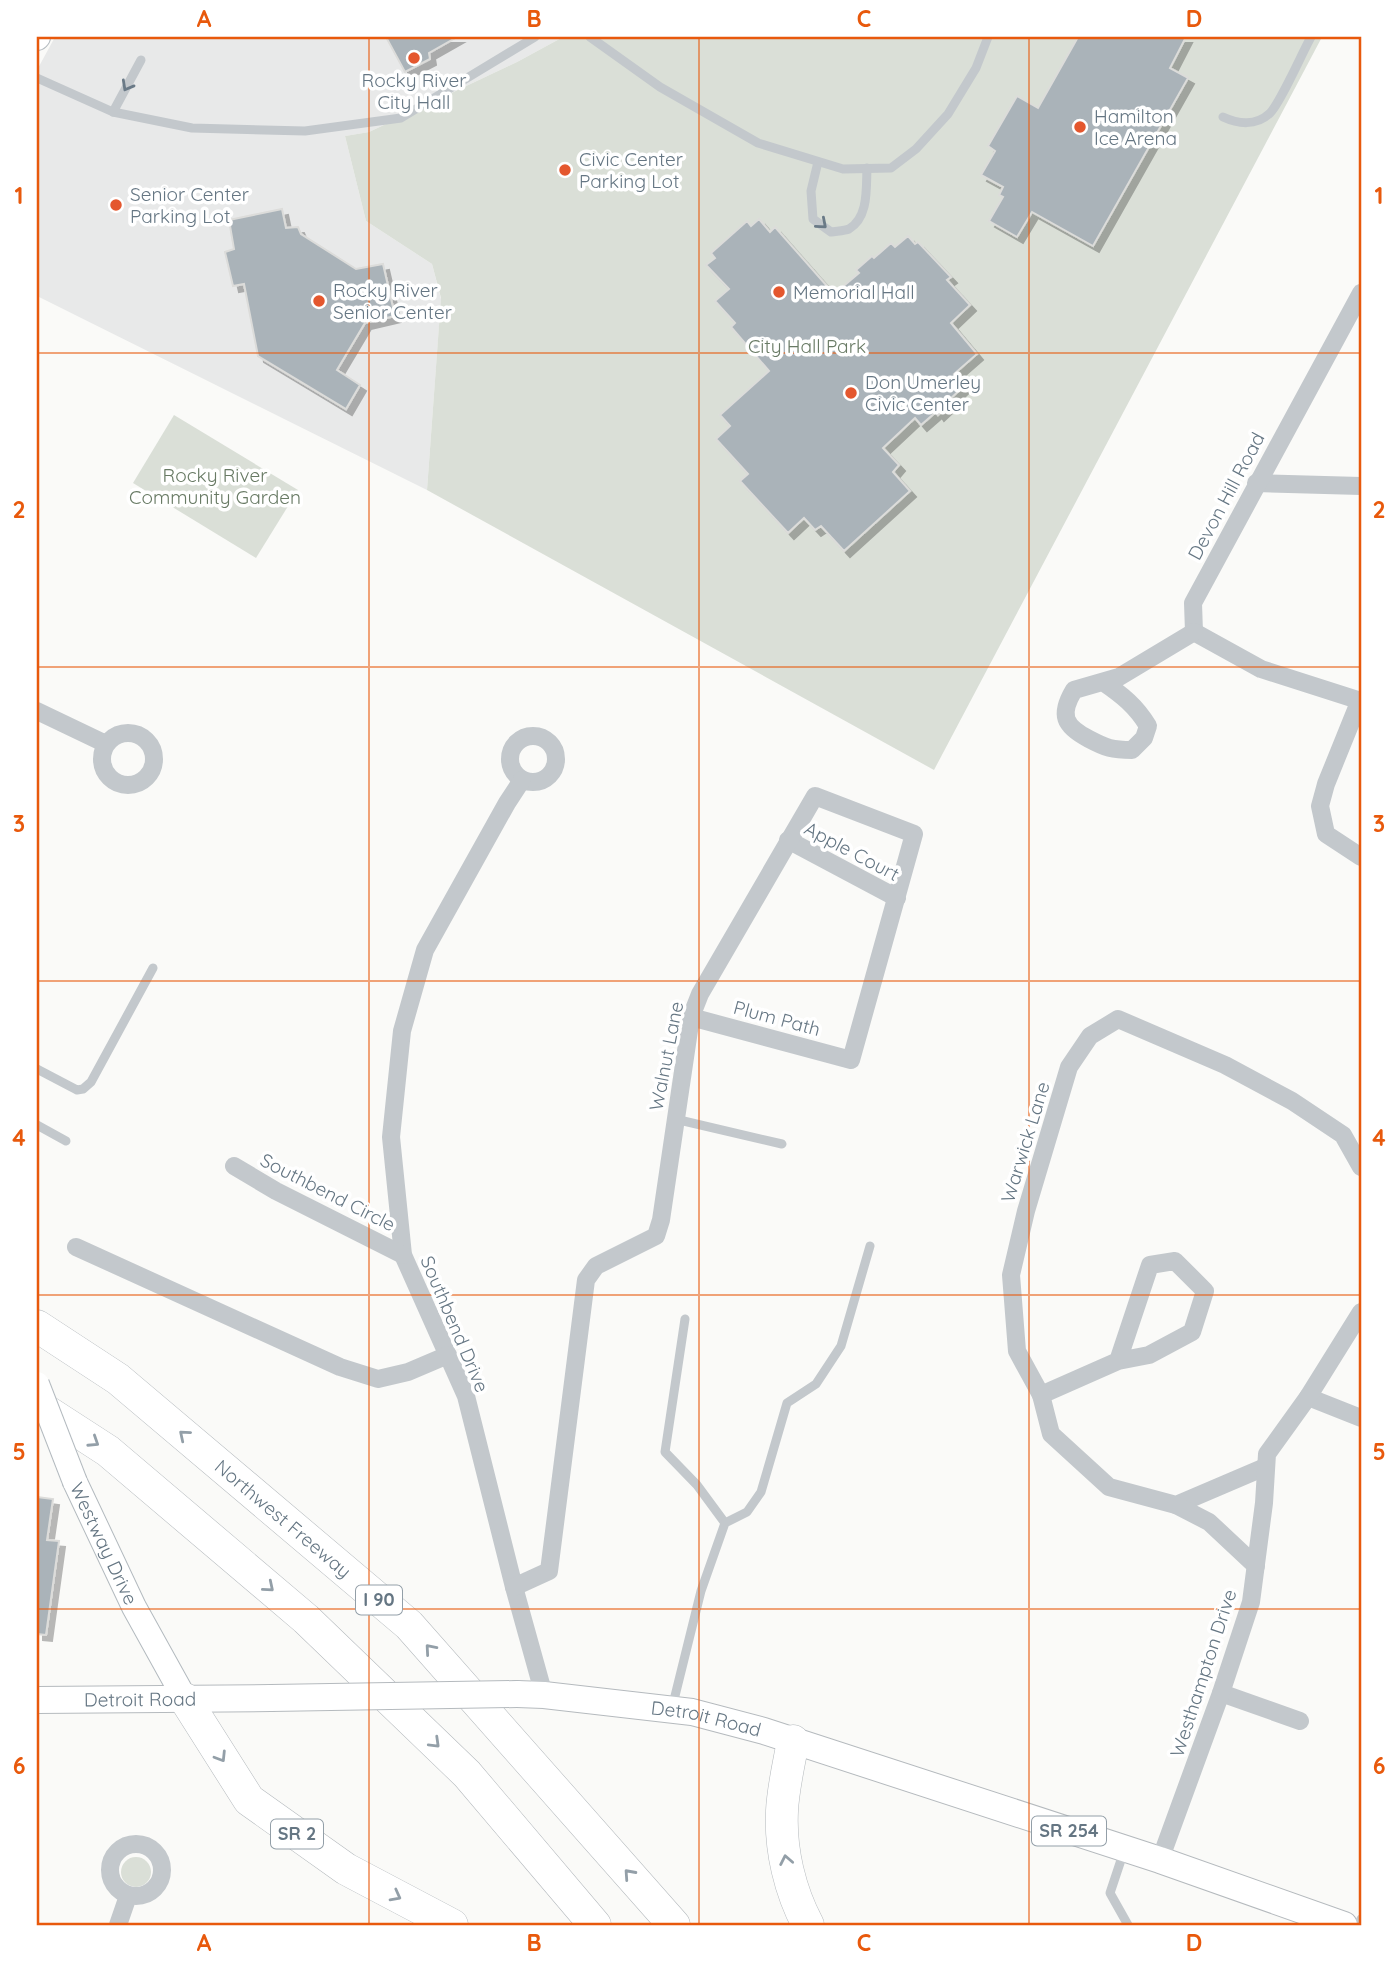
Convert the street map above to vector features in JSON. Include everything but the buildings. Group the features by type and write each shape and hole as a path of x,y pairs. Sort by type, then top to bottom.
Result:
{"highway":[{"name":"Northwest Freeway","path":"37,1326 118,1379 409,1625 674,1925"},
{"path":"37,1405 108,1451 306,1619 467,1774 595,1925"},
{"name":"SR 2","path":"185,1699 249,1800 346,1869 452,1925"},
{"path":"793,1741 782,1810 784,1856 797,1904 808,1925"}],"main road":[{"name":"Westway Drive","path":"37,1384 75,1482 134,1607 185,1699"},
{"name":"Detroit Road","path":"37,1700 517,1694 692,1712 793,1741 1160,1860 1344,1925"}],"street":[{"name":"Devon Hill Road","path":"1194,632 1193,603 1361,293"},
{"path":"1256,483 1361,486"},
{"path":"1103,682 1131,703 1148,726 1144,738 1132,750 1110,750 1072,730 1065,719 1068,701 1074,690 1119,677 1194,632 1261,669 1361,701 1326,784 1320,807 1326,834 1361,857"},
{"path":"37,711 106,744"},
{"name":"Southbend Drive","path":"522,780 425,950 402,1031 391,1137 403,1255 466,1396 544,1695"},
{"name":"Walnut Lane","path":"514,1587 549,1571 586,1280 596,1266 656,1236 661,1220 691,1017 700,994 815,796 914,834 852,1060"},
{"name":"Apple Court","path":"788,840 897,898"},
{"name":"Plum Path","path":"691,1017 852,1060"},
{"name":"Warwick Lane","path":"1256,1566 1209,1521 1176,1505 1109,1488 1051,1434 1041,1395 1017,1351 1011,1275 1026,1211 1069,1067 1090,1036 1118,1019 1225,1065 1292,1101 1343,1135 1361,1167"},
{"name":"Southbend Circle","path":"234,1166 276,1191 403,1255"},
{"path":"76,1247 340,1367 378,1379 408,1372 448,1355"},
{"path":"1041,1395 1118,1362 1149,1355 1192,1332 1205,1291 1175,1261 1150,1265 1118,1362"},
{"name":"Westhampton Drive","path":"1160,1860 1251,1602 1264,1503 1266,1454 1308,1397 1361,1312"},
{"path":"1308,1397 1361,1418"},
{"path":"1176,1505 1265,1467"},
{"path":"1221,1693 1300,1721"},
{"path":"118,1925 128,1896"}],"lane":[{"path":"37,78 113,112 192,128 305,131 401,118 535,37"},
{"path":"590,37 660,87 758,143 843,169 891,168 916,149 948,114 976,68 988,37"},
{"path":"1223,117 1236,123 1254,122 1271,113 1311,37"},
{"path":"113,112 141,60"},
{"path":"818,162 811,191 813,219 831,232 848,229 859,219 864,205 867,168"},
{"path":"37,1069 77,1090 83,1089 91,1082 153,968"},
{"path":"675,1119 782,1143"},
{"path":"37,1125 66,1141"},
{"path":"671,1710 701,1591 725,1523 747,1512 761,1492 787,1403 816,1384 841,1346 870,1246"},
{"path":"685,1319 665,1452 697,1485 725,1523"},
{"path":"1124,1849 1110,1892 1128,1925"},
{"path":"1358,1925 1361,1919"}],"shaded area":[{"path":"55,37 563,37 517,62 369,132 345,136 366,221 432,264 441,299 427,490 37,296 37,70"}],"green space":[{"name":"City Hall Park","path":"563,37 1322,37 934,770 427,490 441,298 432,264 366,221 345,136 369,132 517,62"},
{"name":"Rocky River Community Garden","path":"174,415 298,490 256,558 133,483"},
{"path":"136,1857 147,1861 151,1872 147,1883 136,1887 125,1883 121,1872 125,1861"}],"place":[{"name":"Rocky River City Hall","path":"414,58"},
{"name":"Hamilton Ice Arena","path":"1080,127"},
{"name":"Civic Center Parking Lot","path":"565,170"},
{"name":"Senior Center Parking Lot","path":"116,205"},
{"name":"Memorial Hall","path":"779,292"},
{"name":"Rocky River Senior Center","path":"319,301"},
{"name":"Don Umerley Civic Center","path":"851,393"}]}
